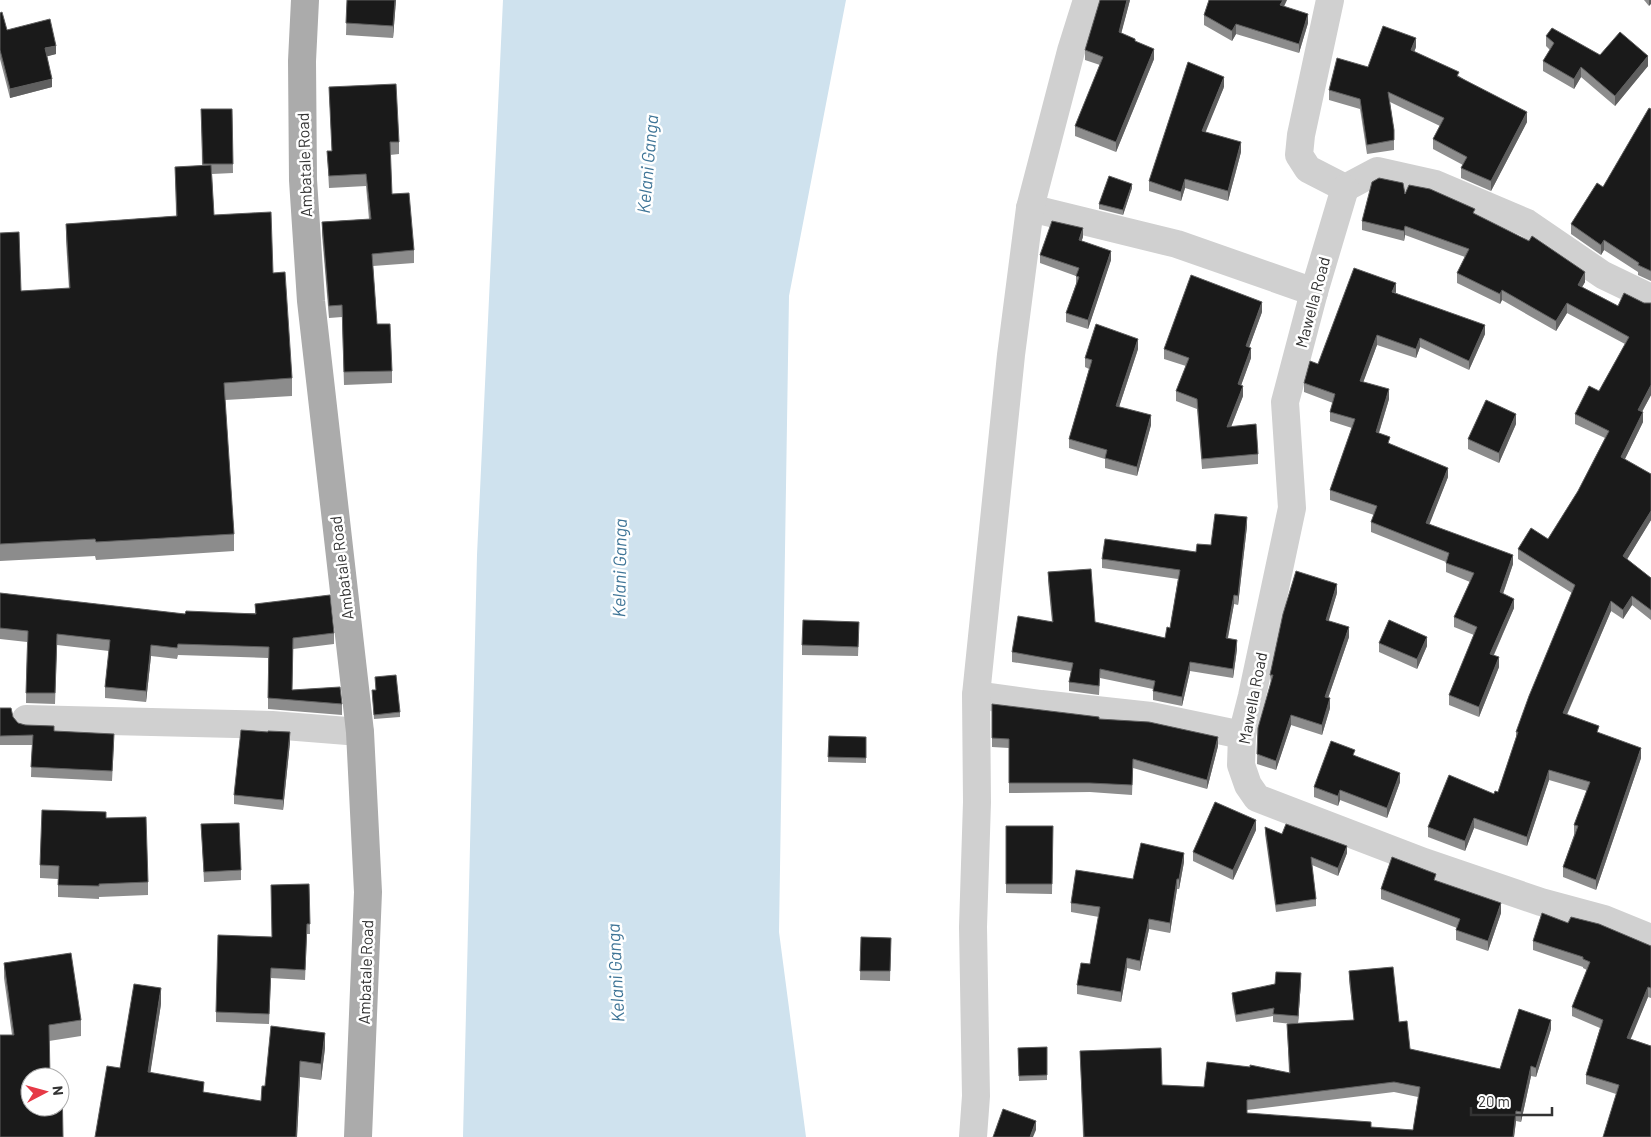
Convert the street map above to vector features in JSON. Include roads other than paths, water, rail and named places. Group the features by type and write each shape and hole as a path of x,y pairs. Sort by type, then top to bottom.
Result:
{"main road":[{"name":"Ambatale Road","path":"305,0 302,61 303,180 311,301 360,732 368,892 358,1137"}],"street":[{"path":"973,1137 976,1096 973,928 977,802 976,695 1011,355 1030,208 1087,0"},
{"path":"1330,0 1301,135 1299,156 1308,170 1345,188 1376,171 1435,184 1527,223 1603,276 1651,298"},
{"name":"Mawella Road","path":"1345,188 1314,292 1285,402 1292,508 1242,735 1241,765 1248,786 1257,798 1424,862 1541,902 1604,919 1651,938"},
{"path":"1030,208 1177,244 1314,292"},
{"path":"976,695 1151,716 1242,735"},
{"path":"26,719 272,725 360,732"}],"water":[{"name":"Kelani Ganga","path":"503,0 846,0 789,296 779,932 806,1137 463,1137 477,555"}]}
